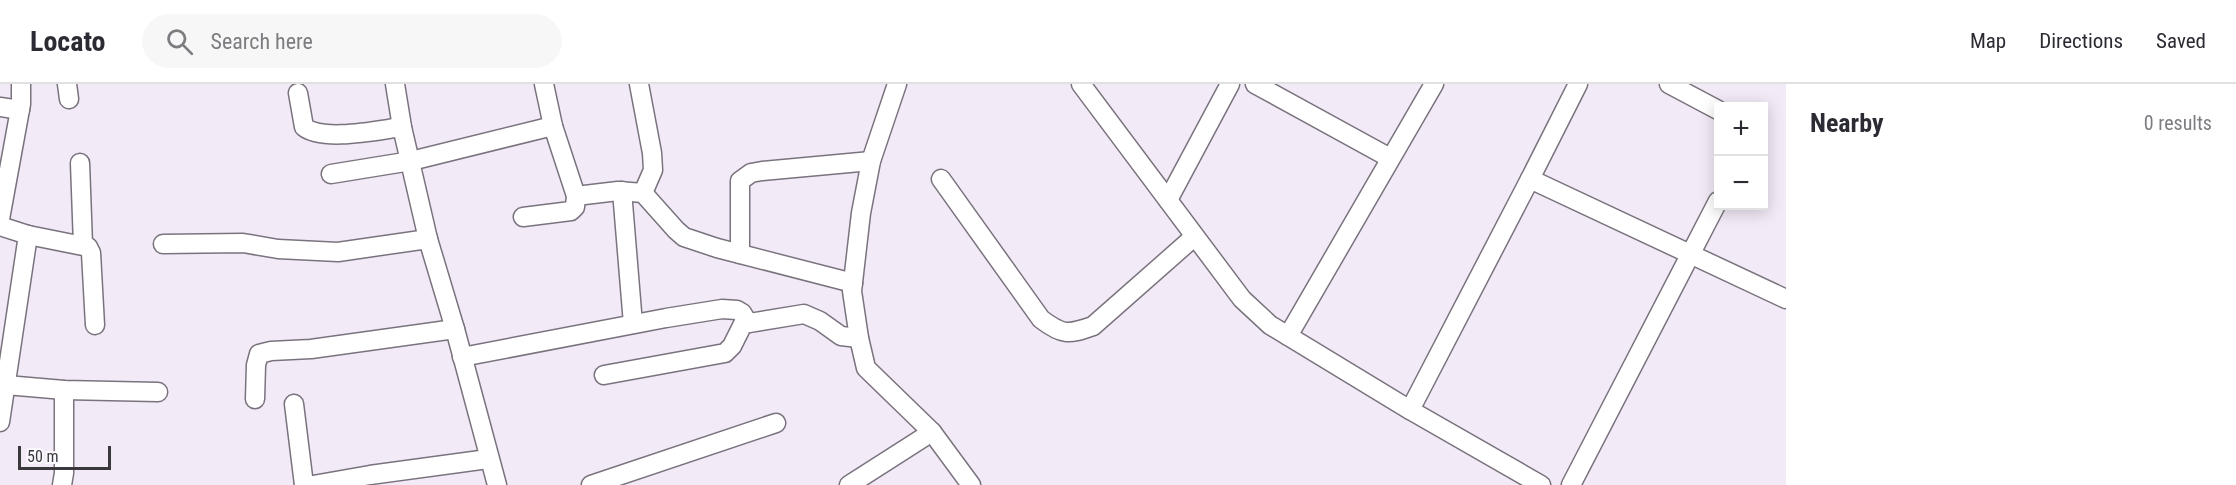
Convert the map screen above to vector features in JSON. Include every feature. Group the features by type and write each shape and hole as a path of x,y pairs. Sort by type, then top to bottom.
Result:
{"street":[{"path":"21,84 20,110 0,215 28,235 88,247 91,253 95,325"},
{"path":"395,84 402,127 428,239 497,485"},
{"path":"523,217 571,211 575,207 576,196 553,126 544,84"},
{"path":"639,84 653,170 644,193"},
{"path":"897,84 871,161 861,213 853,283 859,338 866,368 932,432 971,485"},
{"path":"1081,84 1242,299 1270,325 1410,410 1541,485"},
{"path":"1168,200 1230,84"},
{"path":"1255,84 1390,158"},
{"path":"1288,336 1434,84"},
{"path":"1410,410 1578,84"},
{"path":"1669,84 1714,108"},
{"path":"298,93 304,127 314,133 338,134 402,127"},
{"path":"0,107 20,110"},
{"path":"331,174 411,161 553,126"},
{"path":"740,254 740,181 744,176 762,171 871,161"},
{"path":"80,163 83,245"},
{"path":"940,179 1041,319 1055,330 1074,333 1093,326 1194,237"},
{"path":"1530,179 1786,299"},
{"path":"576,196 622,191 644,193 684,237 717,248 853,283"},
{"path":"622,191 633,324"},
{"path":"1579,482 1714,210"},
{"path":"0,422 28,235"},
{"path":"163,244 243,243 278,249 338,252 428,239"},
{"path":"462,357 722,309 742,313 748,323"},
{"path":"604,375 725,353 732,346 743,324 804,314 820,321 841,336 859,338"},
{"path":"255,399 256,365 259,354 455,329"},
{"path":"6,385 64,390 158,392"},
{"path":"62,485 64,390"},
{"path":"294,404 304,485"},
{"path":"591,485 776,423"},
{"path":"849,485 932,432"},
{"path":"314,485 370,480 488,459"}]}
